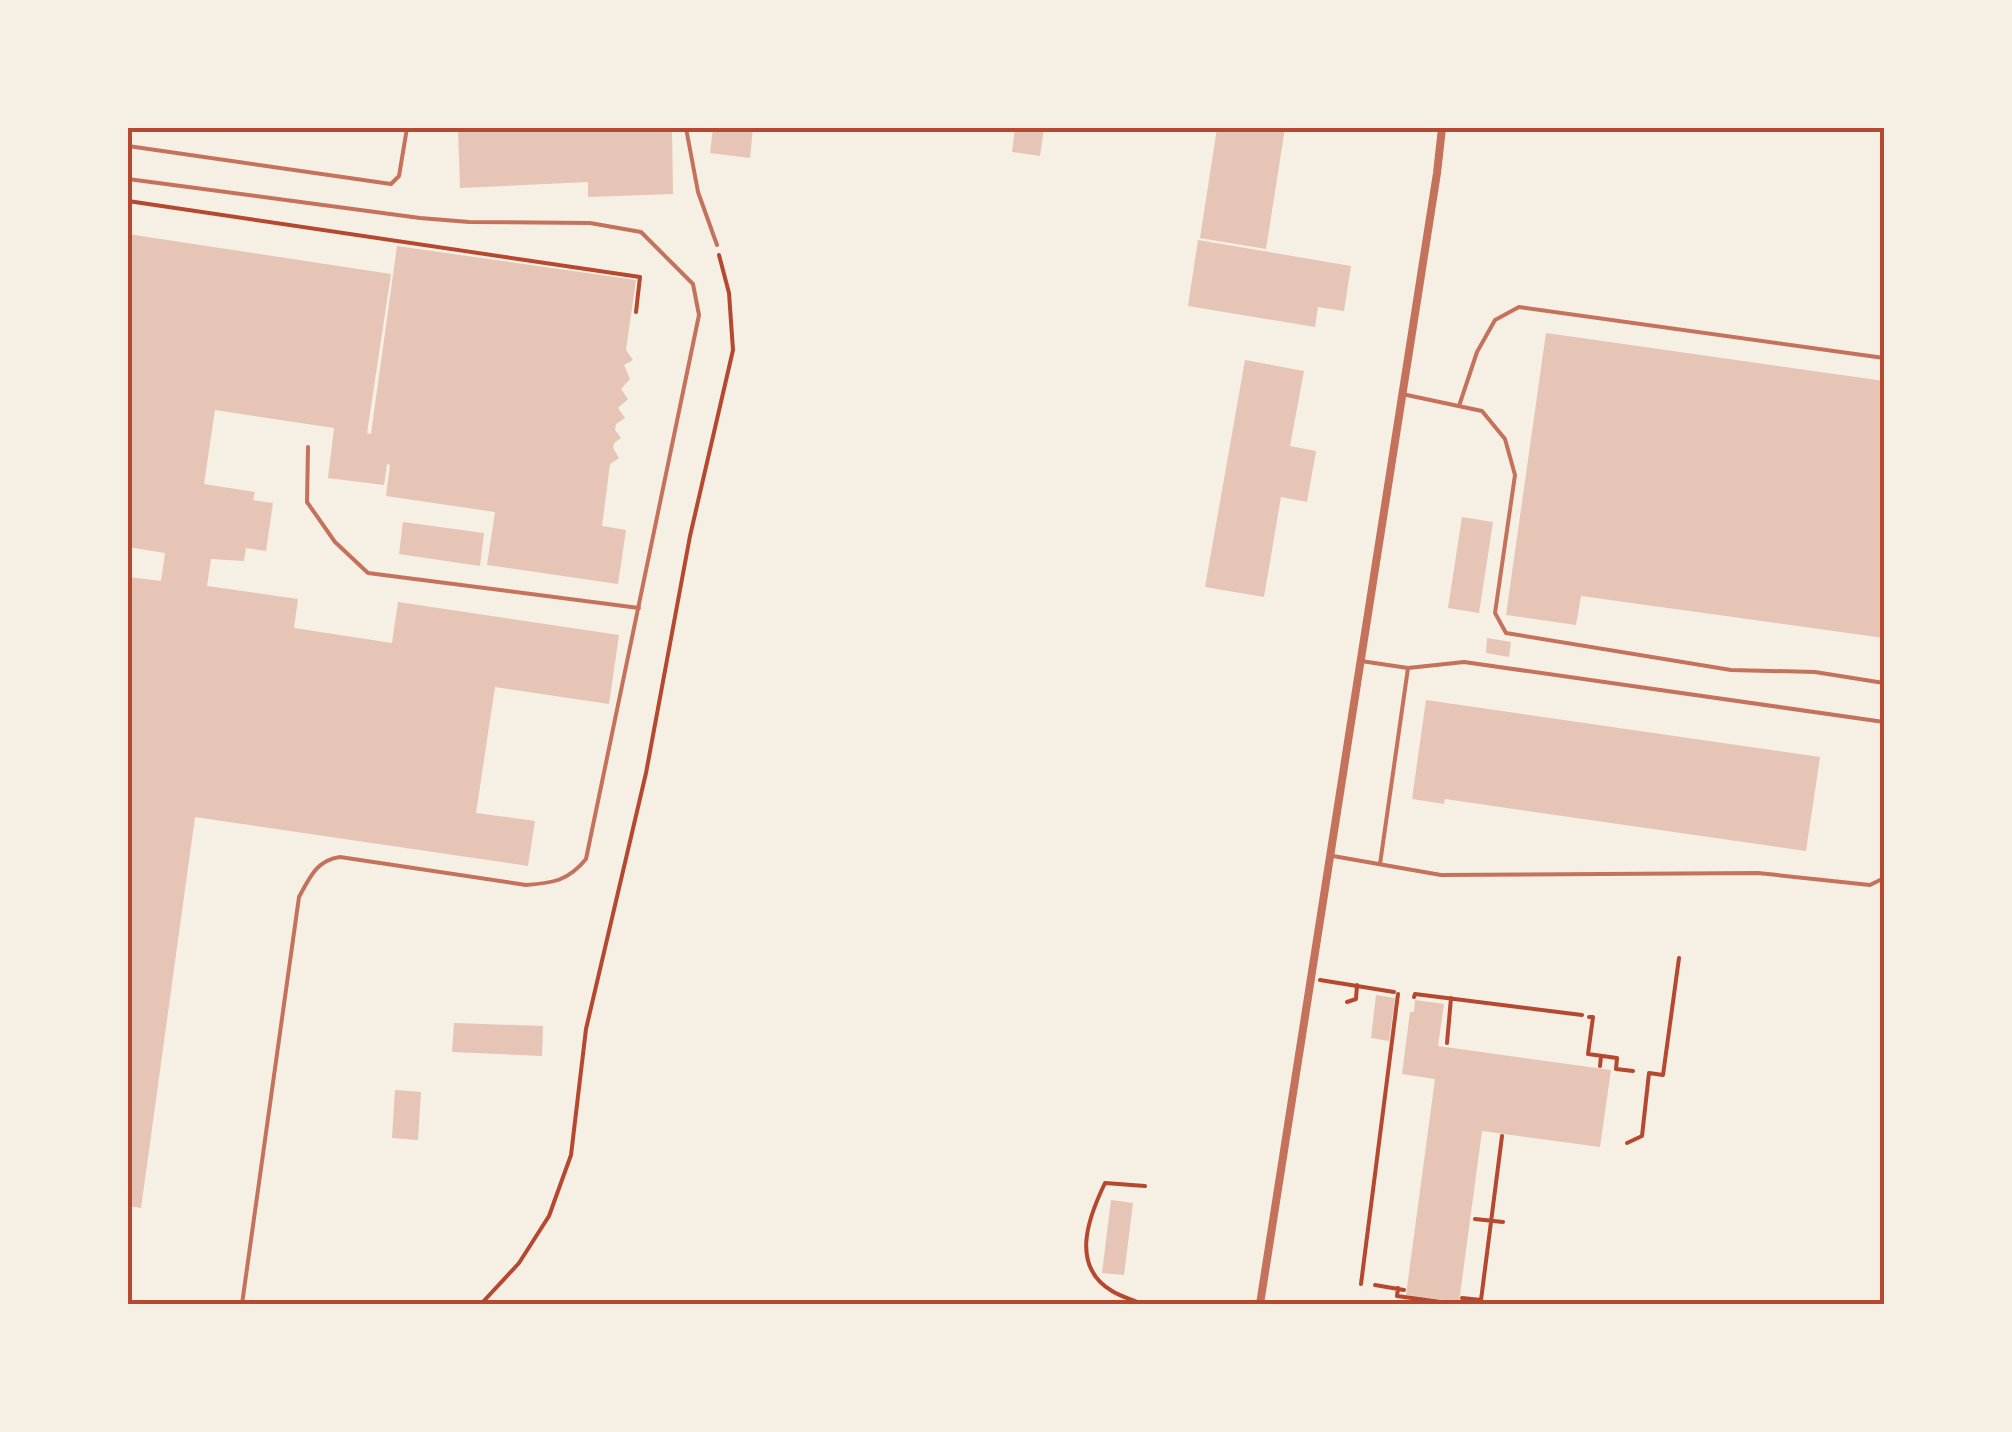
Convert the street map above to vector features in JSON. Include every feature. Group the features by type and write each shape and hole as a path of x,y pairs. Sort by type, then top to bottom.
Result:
{"street":[{"path":"1260,1304 1442,128"}],"lane":[{"path":"128,146 391,184 399,176 407,128"},
{"path":"686,128 698,192 717,245"},
{"path":"128,179 420,218 590,222 641,232 692,284 699,315 586,859 572,876 552,883 526,884 340,856 325,859 299,896 242,1304"},
{"path":"1460,406 1477,352 1495,320 1519,307 1884,358"},
{"path":"1402,394 1482,411 1505,438 1515,474 1495,613 1506,633 1732,670 1815,672 1884,683"},
{"path":"308,447 307,502 335,542 368,573 638,608"},
{"path":"1361,661 1408,668 1464,662 1884,722"},
{"path":"1380,864 1408,668"},
{"path":"1330,855 1458,876 1758,873 1870,885 1884,878"}],"path":[{"path":"128,201 640,277 636,312"},
{"path":"481,1304 519,1263 549,1216 571,1155 586,1029 646,773 690,536 733,350 729,293 717,245"},
{"path":"1627,1143 1642,1136 1650,1073 1663,1075 1679,958"},
{"path":"1311,979 1396,993 1361,1284"},
{"path":"1347,1002 1356,999 1357,985"},
{"path":"1414,996 1582,1015"},
{"path":"1446,1043 1451,998"},
{"path":"1587,1063 1593,1017 1590,1016"},
{"path":"1588,1054 1617,1058 1616,1068 1633,1071"},
{"path":"1600,1066 1601,1056"},
{"path":"1465,1300 1481,1300 1502,1136"},
{"path":"1142,1304 1112,1292 1094,1277 1084,1255 1094,1206 1105,1182 1145,1186"},
{"path":"1475,1219 1503,1222"},
{"path":"1375,1285 1401,1289 1397,1296 1456,1304"}],"building":[{"path":"458,128 672,128 673,194 588,197 588,182 460,188"},
{"path":"713,128 753,128 750,158 710,153"},
{"path":"1015,128 1044,128 1040,156 1012,152"},
{"path":"1217,128 1285,128 1266,249 1200,238"},
{"path":"128,234 391,274 367,433 371,434 397,246 636,280 626,350 633,360 624,365 630,379 621,389 628,399 618,408 625,418 616,424 621,438 613,448 619,458 610,464 602,526 626,530 618,584 487,565 495,512 386,496 390,465 387,464 384,485 328,478 334,428 215,410 204,484 255,492 253,500 273,503 266,551 246,548 244,561 211,559 207,586 298,599 294,628 392,643 398,602 619,635 609,704 495,687 476,813 535,821 528,866 195,817 141,1208 128,1206 128,577 161,581 165,553 128,547"},
{"path":"1198,240 1351,266 1344,311 1318,307 1315,327 1188,306"},
{"path":"1546,333 1884,381 1884,638 1581,596 1576,625 1506,615"},
{"path":"1245,360 1304,371 1290,446 1316,451 1307,502 1281,497 1264,597 1205,587"},
{"path":"1462,517 1493,522 1479,613 1448,608"},
{"path":"403,522 484,533 480,566 399,554"},
{"path":"1487,638 1511,642 1509,657 1486,653"},
{"path":"1426,700 1820,757 1806,851 1445,799 1444,804 1412,799"},
{"path":"1376,995 1395,998 1389,1041 1371,1038"},
{"path":"1415,1000 1444,1004 1438,1046 1611,1070 1600,1147 1482,1131 1459,1302 1406,1295 1435,1079 1402,1074"},
{"path":"454,1023 543,1026 542,1056 452,1052"},
{"path":"395,1090 421,1092 418,1140 392,1138"},
{"path":"1111,1200 1133,1203 1124,1275 1102,1273"}]}
